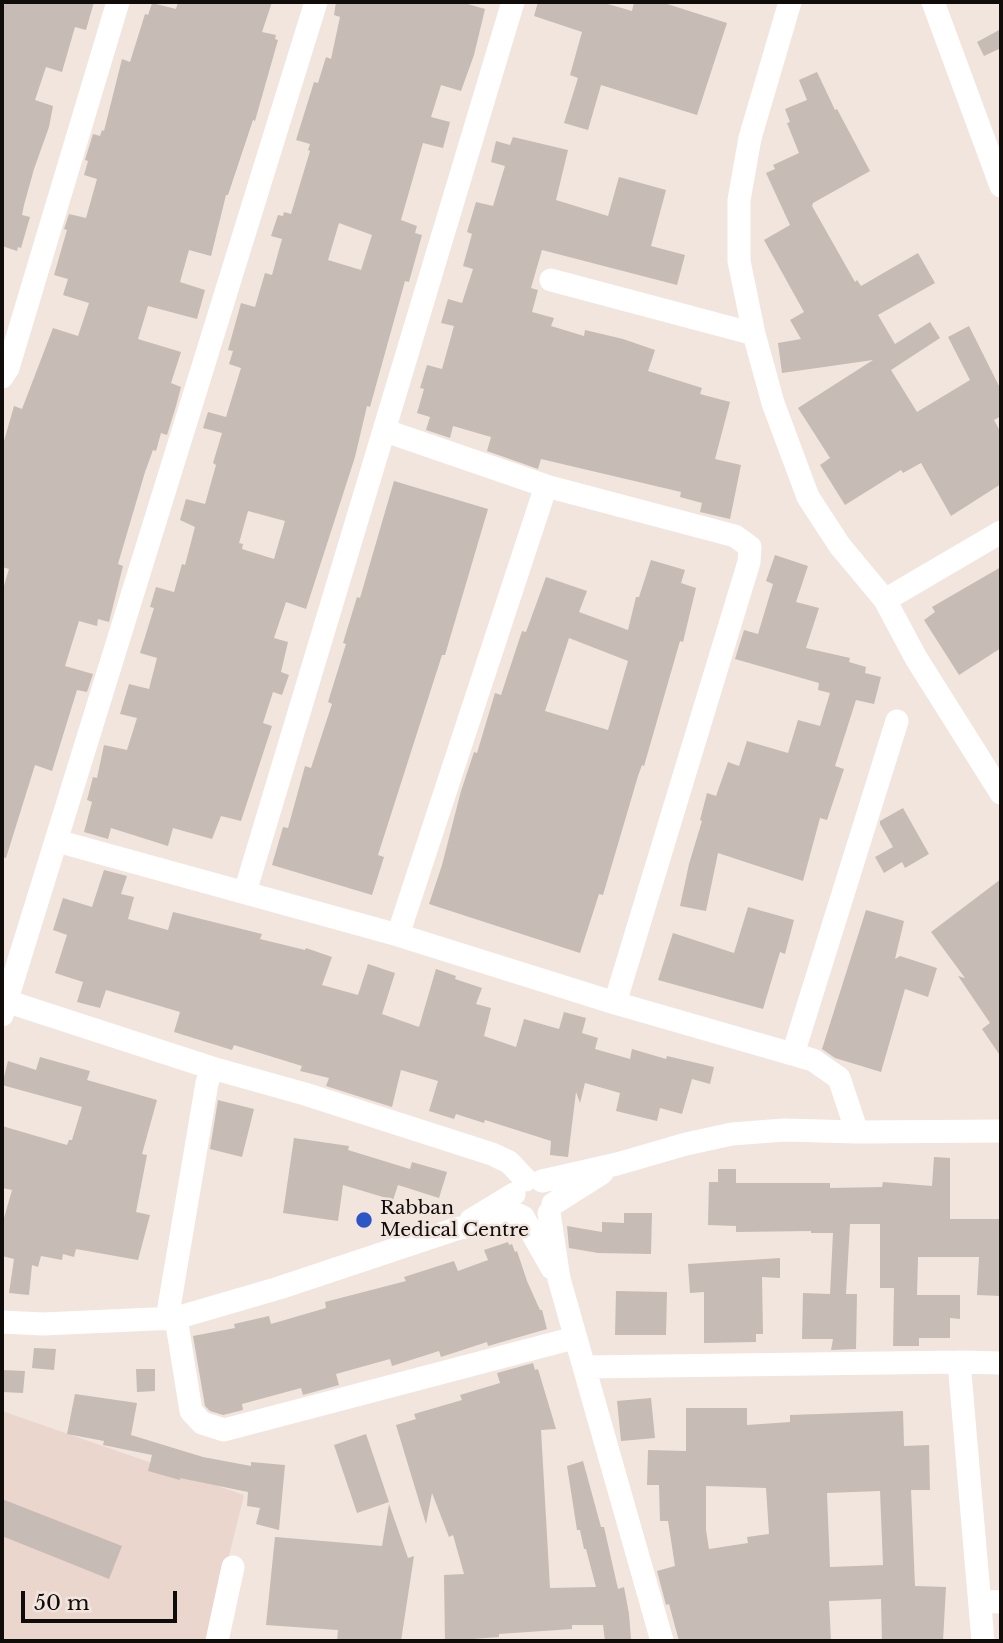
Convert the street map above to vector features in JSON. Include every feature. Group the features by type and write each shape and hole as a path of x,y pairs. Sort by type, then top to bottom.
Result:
{"street":[{"path":"2,377 8,368 118,2"},
{"path":"316,2 4,1008 305,1094 492,1154 509,1162 559,1279"},
{"path":"245,892 513,2"},
{"path":"790,2 750,138 739,200 739,261 754,334 773,403 808,497 840,546 885,600 916,658 1001,793"},
{"path":"933,2 1001,186"},
{"path":"551,280 754,334"},
{"path":"386,431 545,486 735,536 750,547 749,562 615,1003"},
{"path":"398,935 545,486"},
{"path":"885,600 1001,532"},
{"path":"793,1054 897,721"},
{"path":"57,841 398,935 615,1003 813,1059 839,1078 857,1132"},
{"path":"212,1068 207,1083 172,1319 191,1411 202,1423 224,1430 574,1338"},
{"path":"525,1197 617,1164 732,1134 784,1130 1001,1131"},
{"path":"525,1197 532,1220 542,1218 551,1208 617,1164"},
{"path":"2,1322 43,1324 172,1319 279,1288 456,1229 550,1186 553,1195 551,1208 559,1279 662,1641"},
{"path":"959,1362 991,1602 983,1641"},
{"path":"585,1367 1001,1363"},
{"path":"217,1641 233,1567"}],"shaded area":[{"path":"2,1411 244,1495 208,1641 2,1641"}],"building":[{"path":"5,2 94,2 86,30 75,27 62,72 46,67 35,100 53,106 24,205 22,215 30,217 21,248 18,247 17,251 2,246 2,13"},
{"path":"178,2 272,2 262,32 276,35 275,39 278,40 255,121 253,120 226,195 211,256 189,250 180,282 205,290 197,319 148,306 138,339 181,352 171,383 181,387 167,435 161,433 156,451 153,450 145,472 118,564 123,566 109,622 98,619 97,626 79,621 65,666 93,674 87,692 77,690 52,771 35,765 6,858 2,857 2,592 9,569 2,567 2,448 14,406 22,409 53,328 78,336 89,303 63,295 68,279 54,275 69,214 86,218 97,179 84,175 88,161 85,160 93,134 100,136 102,130 104,131 122,59 130,62 145,14 148,15 152,3 176,9"},
{"path":"336,2 461,2 485,9 474,55 461,91 441,85 431,117 450,122 443,148 423,143 401,220 417,226 415,233 422,235 409,282 405,281 370,407 367,406 355,457 306,609 286,602 274,638 288,642 281,672 289,675 282,695 273,692 263,723 272,726 241,821 221,816 212,839 173,828 168,846 111,828 108,839 84,832 92,802 87,800 93,777 97,778 104,745 127,750 137,718 120,714 129,684 149,689 157,658 140,653 154,608 150,607 156,587 174,592 182,564 185,565 195,527 180,520 186,499 205,504 222,433 203,428 208,412 226,417 241,368 229,364 233,351 228,350 241,303 255,307 265,273 272,275 282,239 271,236 278,215 283,216 284,212 291,214 310,151 310,144 296,140 314,82 318,83 326,57 331,59 340,17 334,15","holes":["339,223 372,235 361,270 328,260","248,511 285,521 274,559 242,549 243,544 239,543"]},
{"path":"538,2 601,2 632,11 634,2 661,2 727,23 697,115 601,85 588,130 564,123 578,78 570,75 582,32 534,16"},
{"path":"1001,29 1001,48 984,56 977,42"},
{"path":"817,72 870,171 812,206 855,282 857,280 861,286 918,253 935,283 878,315 895,344 930,322 940,338 891,370 917,412 970,380 948,337 969,326 1001,390 1001,416 994,420 1001,433 1001,484 951,516 921,463 903,473 901,470 845,505 820,465 830,458 798,408 873,360 782,373 778,343 801,339 790,320 804,312 764,240 790,225 766,173 775,169 773,165 799,153 787,123 790,122 785,109 807,100 799,80"},
{"path":"513,137 568,150 556,200 608,216 619,177 666,190 651,246 685,255 677,285 542,250 531,288 538,290 532,312 554,318 551,326 584,336 585,330 655,350 648,371 702,388 700,394 730,402 715,459 741,465 730,519 700,512 702,503 680,497 681,492 541,459 538,469 487,451 491,437 453,426 450,438 426,430 430,417 417,413 424,389 420,388 427,365 442,369 454,326 441,323 448,299 462,303 473,269 463,266 472,234 467,232 476,202 493,206 505,166 491,162 496,141 510,145"},
{"path":"394,481 488,509 445,655 442,655 378,855 384,857 372,895 272,865 283,827 288,828 305,766 311,768 332,704 328,702 346,644 343,643 357,597 360,598"},
{"path":"775,555 808,566 796,602 819,608 806,648 850,658 849,662 866,667 865,673 881,677 874,704 856,700 835,766 844,769 827,820 820,818 803,881 718,853 706,911 680,906 707,793 716,796 728,762 739,766 747,741 788,753 798,720 820,726 830,693 818,690 819,683 735,659 744,630 758,634 773,584 766,581"},
{"path":"651,560 685,570 681,583 696,588 683,642 680,641 644,766 642,765 638,776 603,895 599,894 580,953 429,904 461,791 474,752 477,753 495,693 501,695 522,631 526,632 546,577 587,591 579,612 628,630 636,597 639,597","holes":["569,638 628,661 608,730 545,711"]},
{"path":"1001,567 1001,648 959,675 924,620 935,612 932,607"},
{"path":"903,808 929,854 905,868 902,862 884,873 875,857 893,847 880,821"},
{"path":"104,870 127,876 121,894 134,897 128,919 168,930 173,912 262,934 260,939 305,950 306,948 332,957 322,985 358,995 368,964 395,973 382,1014 419,1027 436,969 482,988 476,1004 491,1008 484,1036 516,1047 524,1019 559,1029 564,1012 586,1018 582,1033 598,1038 595,1049 630,1059 632,1049 666,1059 667,1056 714,1067 710,1084 692,1079 682,1114 660,1108 657,1121 616,1111 620,1093 585,1083 580,1103 576,1092 568,1157 550,1155 551,1141 485,1120 484,1123 456,1114 454,1119 429,1111 438,1081 401,1070 392,1107 326,1086 329,1078 300,1071 302,1066 234,1045 232,1050 174,1032 180,1012 106,990 100,1008 77,1002 83,982 55,973 67,935 53,930 63,898 92,907"},
{"path":"1001,879 1001,1057 982,1029 990,1023 958,976 965,978 931,932"},
{"path":"748,907 794,920 785,954 780,952 763,1009 658,980 673,933 734,953"},
{"path":"866,910 904,921 895,959 900,956 937,968 928,997 905,989 881,1072 835,1058 822,1049"},
{"path":"40,1057 90,1071 87,1080 157,1100 142,1154 147,1155 136,1212 150,1215 138,1260 76,1249 74,1257 63,1254 62,1260 41,1256 38,1267 32,1265 29,1295 9,1293 14,1259 2,1256 2,1225 12,1190 2,1188 2,1126 67,1145 69,1140 72,1140 82,1107 2,1085 8,1061 36,1070"},
{"path":"218,1100 254,1109 242,1157 210,1149"},
{"path":"294,1138 349,1146 348,1150 410,1169 412,1162 447,1172 439,1198 398,1185 393,1200 343,1185 338,1221 283,1213"},
{"path":"934,1157 950,1158 950,1219 1001,1219 1001,1296 977,1295 979,1257 918,1257 917,1295 960,1295 960,1319 950,1318 950,1338 919,1338 919,1346 893,1346 894,1288 880,1288 880,1224 850,1224 846,1294 857,1294 856,1349 831,1350 833,1339 802,1339 803,1293 830,1294 833,1233 736,1232 736,1226 708,1225 709,1182 718,1182 718,1169 736,1169 736,1183 830,1183 830,1188 882,1187 883,1182 932,1186"},
{"path":"624,1213 652,1213 651,1254 598,1253 569,1248 567,1226 602,1232 602,1222 624,1223"},
{"path":"508,1242 509,1245 512,1244 515,1252 517,1251 527,1281 542,1310 547,1329 488,1346 487,1342 441,1357 439,1351 392,1366 390,1359 336,1374 339,1385 303,1395 301,1388 242,1404 243,1410 223,1415 210,1411 205,1406 193,1336 235,1328 234,1324 269,1316 271,1324 326,1308 325,1302 406,1281 404,1277 454,1261 458,1271 488,1260 484,1250"},
{"path":"780,1258 780,1278 762,1277 763,1334 756,1334 756,1342 704,1343 704,1292 690,1293 688,1264"},
{"path":"616,1291 667,1292 666,1335 615,1335"},
{"path":"34,1348 56,1349 54,1370 32,1368"},
{"path":"533,1363 535,1370 538,1369 556,1429 541,1430 550,1588 596,1587 580,1530 577,1530 567,1466 583,1461 601,1527 604,1527 618,1589 624,1587 631,1639 605,1641 603,1625 572,1625 572,1629 499,1634 499,1637 473,1641 445,1641 444,1575 464,1574 453,1535 449,1537 432,1493 426,1524 396,1425 416,1419 414,1414 462,1400 460,1395 500,1383 497,1373"},
{"path":"136,1369 155,1369 155,1391 137,1392"},
{"path":"2,1370 25,1371 23,1393 2,1392"},
{"path":"75,1394 137,1403 131,1435 203,1457 251,1466 251,1462 285,1465 279,1530 256,1524 260,1508 247,1506 248,1492 180,1480 148,1471 152,1455 67,1434"},
{"path":"651,1398 655,1438 621,1441 617,1401"},
{"path":"686,1408 747,1408 747,1425 790,1422 790,1415 903,1411 904,1446 929,1445 930,1490 911,1490 915,1586 946,1587 943,1641 882,1641 881,1599 829,1601 831,1641 679,1641 657,1571 675,1566 668,1521 660,1521 659,1485 647,1485 648,1450 686,1451","holes":["706,1486 766,1488 769,1534 747,1537 748,1543 709,1549","880,1491 883,1565 830,1567 827,1493"]},
{"path":"366,1434 389,1502 357,1513 334,1445"},
{"path":"2,1499 122,1546 109,1579 2,1536"},
{"path":"389,1504 408,1558 414,1556 401,1641 337,1641 338,1630 266,1625 275,1537 382,1546"}],"place":[{"name":"Rabban Medical Centre","path":"364,1220"}]}
